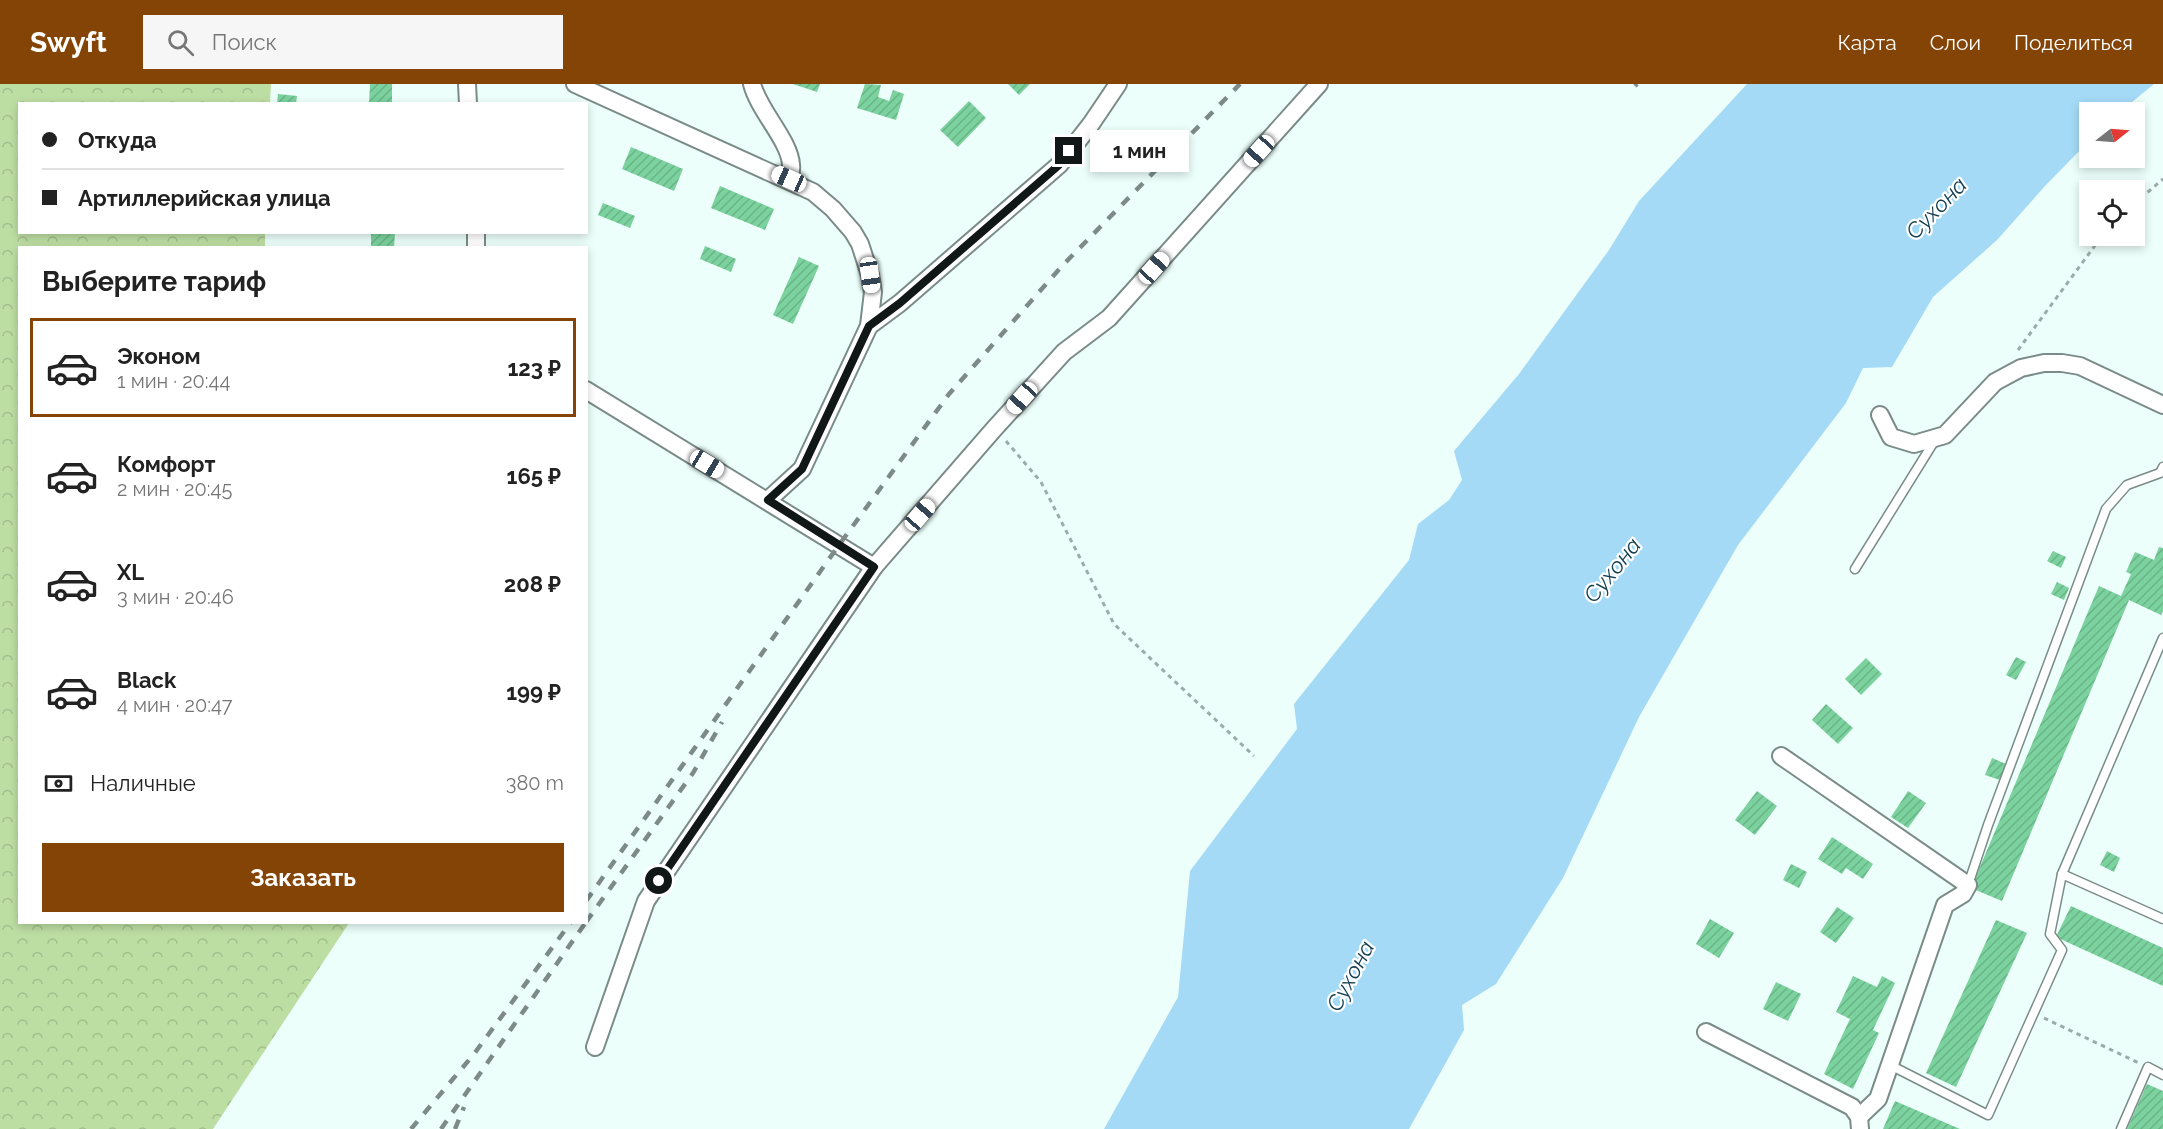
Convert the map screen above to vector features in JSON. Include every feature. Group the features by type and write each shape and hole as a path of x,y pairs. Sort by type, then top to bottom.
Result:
{"street":[{"path":"467,84 468,102"},
{"path":"574,84 789,179 813,192 833,209 860,244 873,292 869,326 802,469 768,500"},
{"path":"752,84 755,96 789,153 791,165 789,179"},
{"path":"869,326 900,303 1059,165 1118,84"},
{"path":"595,1047 646,901 874,567 1064,352 1109,318 1319,84"},
{"path":"1880,415 1891,436 1914,444 1945,435 1995,382 2021,368 2044,363 2080,366 2163,405"},
{"path":"588,391 874,567"},
{"path":"1706,1032 1852,1107 1860,1123 1878,1099 1945,905 1963,894 1968,885 1781,756"}],"lane":[{"path":"1855,569 1937,437"},
{"path":"1968,885 1992,814 2106,509 2127,485 2162,471"},
{"path":"1890,1065 1988,1115 2062,950 2050,934 2062,874 2163,639"},
{"path":"2062,874 2163,919"},
{"path":"2121,1129 2148,1067 2163,1075"}],"path":[{"path":"2145,195 2163,179"},
{"path":"2015,354 2095,246"},
{"path":"994,429 1041,482 1114,624 1254,756"},
{"path":"2033,1013 2148,1067"}],"green space":[{"path":"0,84 271,84 270,102 18,102 18,234 265,234 265,246 18,246 18,924 348,924 213,1129 0,1129"}],"water":[{"name":"Сухона","path":"1747,84 2154,84 2132,102 2079,102 2079,151 1997,240 1933,297 1892,367 1863,368 1846,403 1738,545 1639,717 1563,878 1496,984 1462,1005 1464,1030 1409,1129 1104,1129 1178,997 1190,871 1297,729 1294,704 1409,560 1418,524 1449,500 1462,480 1454,451 1519,374 1609,250 1639,201"}],"building":[{"path":"370,84 392,84 392,102 369,102"},
{"path":"793,84 820,84 817,92"},
{"path":"865,84 881,85 878,97 889,101 893,90 904,94 896,120 857,108"},
{"path":"1008,84 1030,84 1019,95"},
{"path":"278,94 297,96 296,102 277,102"},
{"path":"969,101 986,118 958,147 940,130"},
{"path":"631,147 683,169 674,191 622,169"},
{"path":"720,186 774,209 765,230 711,208"},
{"path":"603,203 635,216 630,228 598,215"},
{"path":"371,234 395,234 394,246 371,246"},
{"path":"705,246 736,259 731,272 700,259"},
{"path":"799,257 819,266 793,324 773,315"},
{"path":"2159,547 2163,548 2163,611 2161,615 2129,600 2002,901 1971,888 2099,586 2121,596 2131,574 2126,572 2135,552 2154,560"},
{"path":"2053,551 2066,557 2061,568 2047,561"},
{"path":"2057,582 2069,588 2064,600 2051,594"},
{"path":"2016,657 2026,662 2016,680 2006,675"},
{"path":"1866,658 1882,674 1861,695 1845,679"},
{"path":"1826,704 1853,728 1838,744 1812,720"},
{"path":"1992,758 2006,764 2000,780 1985,775"},
{"path":"1757,791 1777,806 1755,835 1735,820"},
{"path":"1908,791 1926,803 1908,828 1891,817"},
{"path":"1832,837 1873,864 1863,879 1846,868 1842,874 1818,859"},
{"path":"2107,851 2120,858 2114,872 2100,865"},
{"path":"1791,864 1807,872 1799,888 1783,880"},
{"path":"2071,906 2163,948 2163,986 2056,937"},
{"path":"1837,907 1854,918 1836,943 1820,932"},
{"path":"1710,919 1734,933 1719,958 1696,944"},
{"path":"1996,920 2027,933 1956,1087 1926,1073"},
{"path":"1853,976 1877,987 1882,976 1895,983 1873,1030 1879,1033 1853,1089 1824,1074 1850,1019 1836,1012"},
{"path":"1776,982 1801,994 1788,1021 1763,1009"},
{"path":"2147,1084 2163,1091 2163,1129 2127,1129"},
{"path":"1895,1101 1960,1129 1883,1129"}],"railway":[{"path":"588,898 949,394 1062,266 1240,84"},
{"path":"588,919 693,773 722,722"},
{"path":"411,1129 474,1054 570,924"},
{"path":"441,1129 585,924"},
{"path":"455,1129 464,1107"}],"route":[{"path":"659,881 874,567 768,500 802,469 869,326 900,303 1059,165 1069,151"}]}
